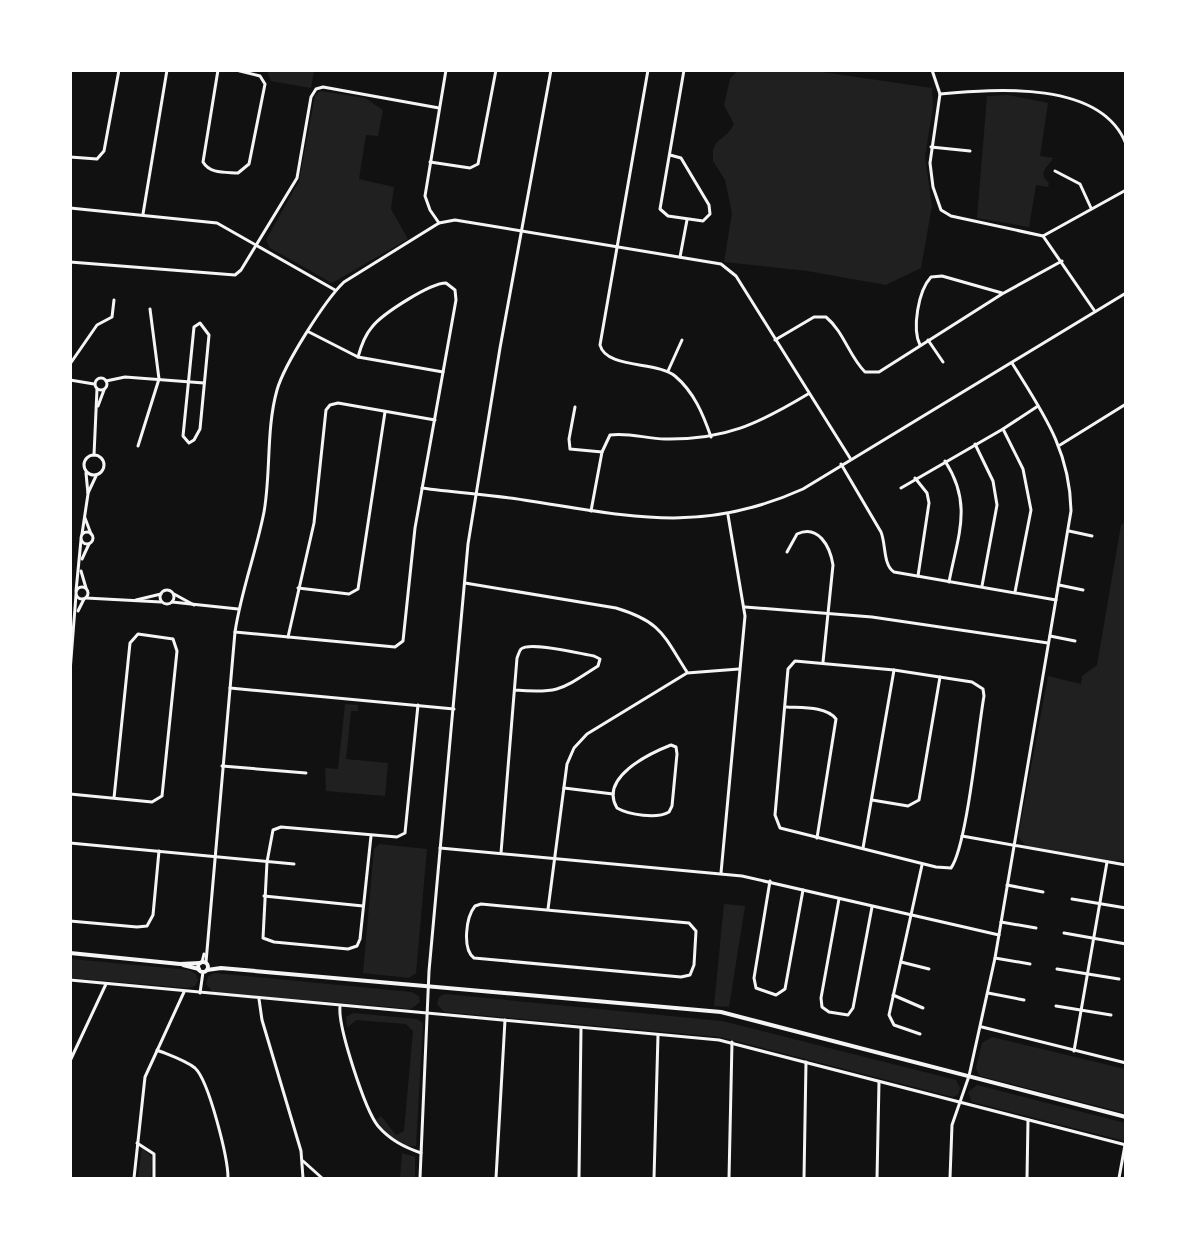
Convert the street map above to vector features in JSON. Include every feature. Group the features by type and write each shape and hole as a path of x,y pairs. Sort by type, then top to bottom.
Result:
{"street":[{"path":"70,157 97,159 104,151 118,70"},
{"path":"143,214 167,70"},
{"path":"218,70 203,162 213,171 238,173 249,164 265,84 260,76 236,70"},
{"path":"439,223 425,200 446,70"},
{"path":"430,162 470,168 478,164 496,70"},
{"path":"420,1179 429,986 465,583 500,348 551,70"},
{"path":"648,70 600,338 602,351 612,359 668,372 675,376 695,400 711,437"},
{"path":"670,155 681,158 710,209 710,214 704,221 664,215 660,209 684,70"},
{"path":"932,70 940,94 930,163 938,205 945,213 1043,236 1095,310"},
{"path":"70,262 231,276 241,270 297,178 311,97 316,88 323,87 439,108"},
{"path":"940,94 1011,89 1086,104 1105,114 1115,125 1125,144"},
{"path":"931,147 970,151"},
{"path":"1055,171 1080,184 1091,208"},
{"path":"1043,236 1125,190"},
{"path":"70,208 217,223 335,290"},
{"path":"200,993 235,632 238,609 264,511 277,391 335,290 353,276 439,223 459,220 617,245 680,258 713,261 728,266 850,458"},
{"path":"680,258 687,220"},
{"path":"776,340 814,317 826,317 838,329 859,366 865,372 872,373 887,367 1002,294 1062,261"},
{"path":"920,345 916,328 925,285 931,278 942,276 1002,294"},
{"path":"235,632 395,647 402,643 422,488 456,300 455,290 446,284 434,286 380,318 368,332 358,357"},
{"path":"422,488 467,495 477,493 591,511 670,520 728,515 780,499 803,489 850,458 1012,363 1125,293"},
{"path":"70,364 97,325 112,317 114,300"},
{"path":"138,446 159,379 150,309"},
{"path":"197,323 209,335 200,429 194,440 189,443 183,436 187,382 194,327 197,323"},
{"path":"309,332 358,357 443,372"},
{"path":"668,372 682,340"},
{"path":"928,340 943,362"},
{"path":"950,1179 952,1125 969,1076 982,1027 1069,531 1070,492 1060,445 1039,405 1012,363"},
{"path":"94,384 99,378 106,381 116,377 204,383"},
{"path":"70,380 94,384 97,389 94,455"},
{"path":"97,411 106,381"},
{"path":"97,389 104,389"},
{"path":"591,511 606,440 615,434 662,439 711,437 744,429 808,394"},
{"path":"288,637 314,523 326,410 330,405 338,403 435,420"},
{"path":"1060,445 1125,404"},
{"path":"901,488 1003,429 1039,405"},
{"path":"575,407 569,439 570,449 602,453"},
{"path":"298,588 349,594 359,587 385,412"},
{"path":"1003,429 1023,469 1031,510 1015,592"},
{"path":"975,444 993,481 997,505 982,587"},
{"path":"70,672 81,540 88,494 84,462 94,455"},
{"path":"88,494 96,476 102,472 104,462 100,457 94,455"},
{"path":"945,461 958,482 962,510 949,582"},
{"path":"841,465 881,532 889,569 899,574 1056,600"},
{"path":"86,472 96,476"},
{"path":"915,478 927,493 929,503 918,576"},
{"path":"721,873 745,607 728,515"},
{"path":"81,561 93,540 85,516"},
{"path":"787,552 792,538 804,530 818,535 826,545 833,565 823,662"},
{"path":"1069,531 1092,536"},
{"path":"82,534 91,534"},
{"path":"81,540 89,544"},
{"path":"76,616 87,590 80,569"},
{"path":"465,583 616,609 637,615 648,620 662,633 687,673"},
{"path":"1059,585 1083,590"},
{"path":"76,593 81,587 98,598"},
{"path":"134,600 161,594 166,590 196,606"},
{"path":"76,593 85,598 172,602 238,609"},
{"path":"161,594 161,602"},
{"path":"172,594 172,602"},
{"path":"745,607 922,623 1048,643"},
{"path":"70,794 152,802 160,799 164,792 177,651 173,639 138,634 130,642 114,798"},
{"path":"1050,636 1075,640"},
{"path":"501,853 517,658 525,648 537,646 600,659 598,666 557,690 545,693 515,690"},
{"path":"795,661 823,662 894,670 979,684 984,696 962,836 956,861 951,868 922,864 787,831 777,823 790,664 795,661"},
{"path":"548,909 570,755 587,734 687,673 739,669"},
{"path":"863,849 894,670"},
{"path":"872,800 908,806 919,800 940,677"},
{"path":"230,688 454,709"},
{"path":"371,836 360,939 357,946 348,949 264,939 261,933 267,862 270,837 276,828 371,836 403,835 406,828 418,705"},
{"path":"786,707 822,711 830,713 836,719 817,838"},
{"path":"668,746 676,747 677,762 672,806 669,812 659,815 620,810 615,805 613,794 614,787 625,772 668,746"},
{"path":"222,766 306,773"},
{"path":"564,788 613,794"},
{"path":"962,836 1125,865"},
{"path":"70,843 294,864"},
{"path":"440,848 721,873 770,881 872,907 999,935"},
{"path":"70,921 147,926 153,915 159,851"},
{"path":"1074,1051 1107,862"},
{"path":"920,1034 892,1023 890,1016 922,864"},
{"path":"770,881 753,981 761,992 779,994 785,989 803,890"},
{"path":"1007,885 1043,892"},
{"path":"264,896 364,906"},
{"path":"839,899 821,998 822,1007 831,1013 848,1015 853,1008 872,907"},
{"path":"1072,899 1125,908"},
{"path":"486,904 548,909 689,923 696,931 692,973 681,977 491,960 474,958 468,952 470,914 475,906 486,904"},
{"path":"1001,922 1036,928"},
{"path":"1064,933 1125,944"},
{"path":"70,953 180,964 204,963 221,968"},
{"path":"995,958 1030,964"},
{"path":"901,962 929,969"},
{"path":"203,970 204,963"},
{"path":"180,964 203,970 221,968 721,1012 1125,1117"},
{"path":"1057,969 1119,979"},
{"path":"70,980 732,1042 1125,1145 1119,1179"},
{"path":"70,1061 106,984"},
{"path":"134,1179 144,1082 184,992"},
{"path":"988,993 1024,1000"},
{"path":"893,995 923,1008"},
{"path":"259,999 262,1020 303,1161 303,1179"},
{"path":"1056,1005 1111,1015"},
{"path":"340,1007 342,1025 372,1117 394,1141 421,1153"},
{"path":"496,1179 504,1020"},
{"path":"982,1027 1125,1063"},
{"path":"579,1179 581,1028"},
{"path":"654,1179 658,1035"},
{"path":"729,1179 732,1042"},
{"path":"157,1050 189,1064 200,1074 225,1153 228,1179"},
{"path":"804,1179 806,1062"},
{"path":"877,1179 879,1082"},
{"path":"1026,1179 1028,1120"},
{"path":"137,1143 154,1154 154,1179"},
{"path":"303,1161 322,1179"}],"shaded area":[{"path":"267,70 314,71 311,88 271,81"},
{"path":"737,71 815,71 932,88 933,106 925,157 932,206 921,268 886,285 807,271 724,262 732,213 725,180 713,161 713,150 716,143 729,132 734,124 724,105 730,79"},
{"path":"320,91 365,98 383,110 378,136 366,135 359,179 394,187 391,209 408,239 332,283 270,248 266,240 299,181 315,96"},
{"path":"1008,95 1048,103 1040,156 1053,158 1043,173 1049,183 1048,187 1036,185 1029,227 977,218 987,96"},
{"path":"1125,522 1126,860 1115,861 1026,846 1018,837 1048,676 1081,684 1082,676 1097,665 1121,525"},
{"path":"345,704 358,705 358,711 351,711 346,759 388,763 385,796 326,791 325,768 338,769"},
{"path":"379,844 427,849 416,973 409,978 363,973 374,849"},
{"path":"724,904 745,906 729,1007 714,1006"},
{"path":"71,959 189,970 196,974 198,980 195,986 187,988 71,978"},
{"path":"214,973 411,992 419,996 420,1002 411,1009 213,992 206,984 208,977"},
{"path":"445,994 722,1021 956,1080 960,1088 958,1095 953,1097 720,1037 444,1012 437,1004 439,997"},
{"path":"353,1013 417,1019 423,1023 416,1146 399,1142 376,1120 381,1116 396,1135 404,1131 413,1031 406,1024 356,1020 347,1028 346,1017"},
{"path":"992,1037 1125,1069 1125,1113 980,1076 976,1068 982,1043"},
{"path":"977,1085 1125,1123 1125,1141 972,1102 968,1092"},
{"path":"142,1148 152,1157 151,1178 138,1178"},
{"path":"402,1153 415,1157 415,1178 400,1178"}]}
